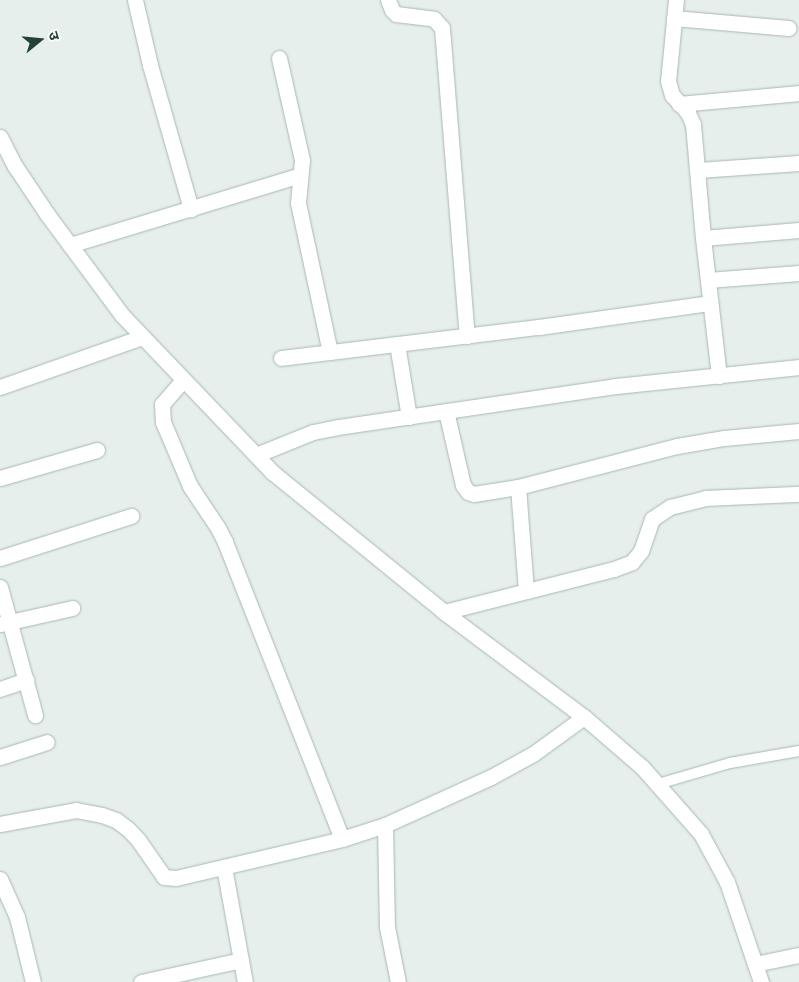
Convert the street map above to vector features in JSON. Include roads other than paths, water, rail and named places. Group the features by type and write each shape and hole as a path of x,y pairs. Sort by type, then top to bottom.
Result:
{"street":[{"path":"135,0 150,65 191,209"},
{"path":"388,0 396,14 429,17 438,21 442,28 468,336"},
{"path":"676,0 668,81 672,95 693,124 703,238 719,376"},
{"path":"674,18 789,28"},
{"path":"279,58 302,160 298,203 330,352"},
{"path":"678,104 799,93"},
{"path":"0,137 15,166 70,246 122,315 272,472 444,612 584,717 642,767 658,784 701,834 727,882 761,982"},
{"path":"698,170 799,162"},
{"path":"70,246 300,175"},
{"path":"703,238 799,230"},
{"path":"708,280 799,273"},
{"path":"281,358 468,336 710,303"},
{"path":"0,387 142,336"},
{"path":"397,344 409,417"},
{"path":"256,456 313,432 616,386 799,367"},
{"path":"183,380 162,404 163,422 190,486 225,542 342,839"},
{"path":"446,412 461,476 468,492 481,494 518,487 677,446 724,438 799,431"},
{"path":"0,478 97,450"},
{"path":"518,487 526,591"},
{"path":"444,612 614,569 632,562 641,551 652,519 670,507 706,498 799,494"},
{"path":"0,558 131,516"},
{"path":"0,588 5,623 26,680 35,715"},
{"path":"5,623 72,608"},
{"path":"0,688 26,680"},
{"path":"0,824 76,810 116,820 128,828 139,841 164,877 176,878 342,839 385,824 492,778 532,754 584,717"},
{"path":"0,757 47,742"},
{"path":"385,824 387,927 398,982"},
{"path":"224,867 245,982"},
{"path":"0,879 17,917 33,982"},
{"path":"755,964 799,955"},
{"path":"141,982 241,960"}],"lane":[{"path":"658,784 722,765 799,751"}]}
